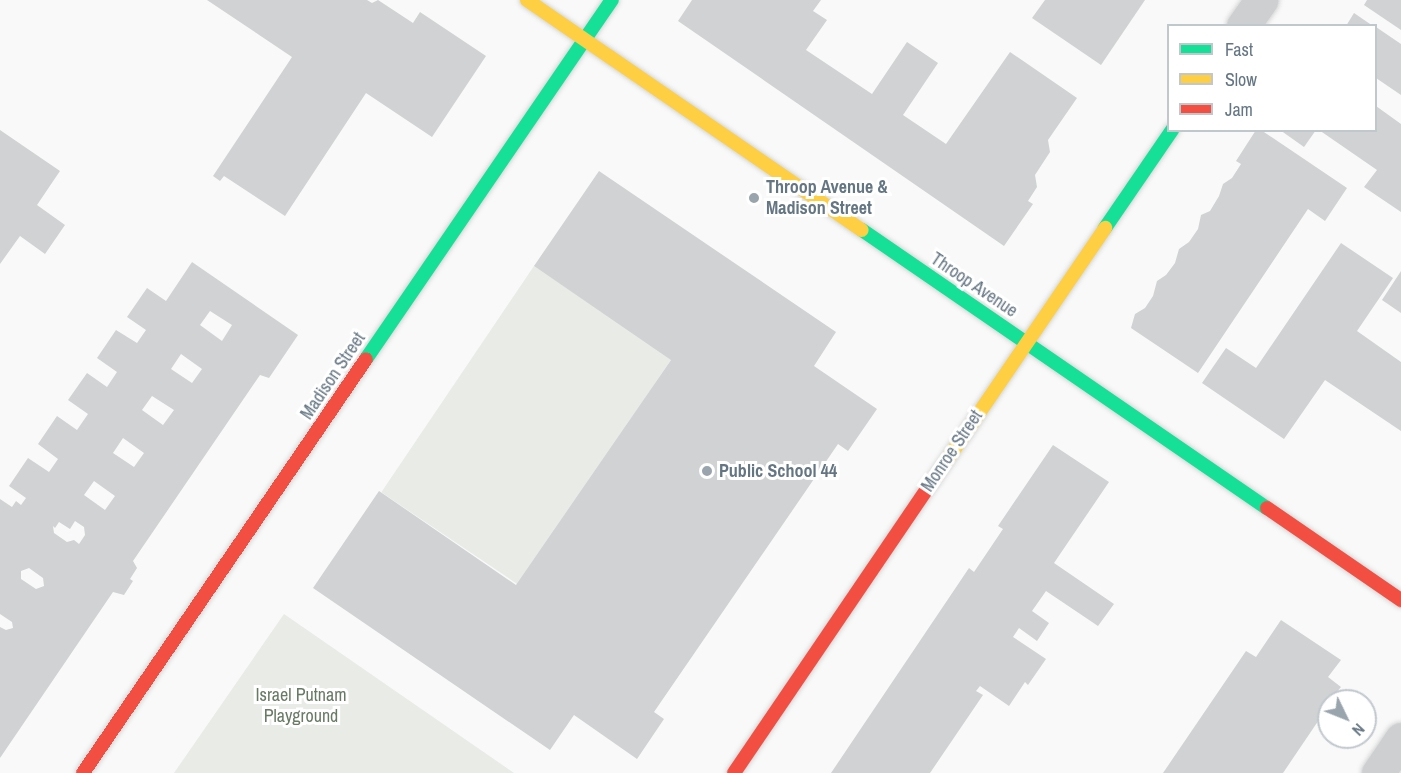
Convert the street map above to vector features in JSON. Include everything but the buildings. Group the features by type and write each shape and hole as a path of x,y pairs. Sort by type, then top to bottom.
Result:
{"street":[{"name":"Throop Avenue","path":"527,0 1401,600"},
{"name":"Madison Street","path":"83,773 612,0"},
{"path":"1245,24 1261,0"},
{"name":"Monroe Street","path":"734,773 1171,132"},
{"path":"1378,773 1401,739"}],"green space":[{"path":"534,266 672,359 519,585 381,492"},
{"name":"Israel Putnam Playground","path":"284,614 514,773 174,773"}],"traffic: fast":[{"path":"366,359 612,0"},
{"path":"1105,228 1171,132"},
{"path":"862,230 1267,508"}],"traffic: slow":[{"path":"527,0 862,230"},
{"path":"934,479 1105,228"}],"traffic: jam":[{"path":"83,773 366,359"},
{"path":"734,773 934,479"},
{"path":"1267,508 1401,600"}],"place":[{"name":"Throop Avenue & Madison Street","path":"754,198"},
{"name":"Public School 44","path":"707,471"}]}
